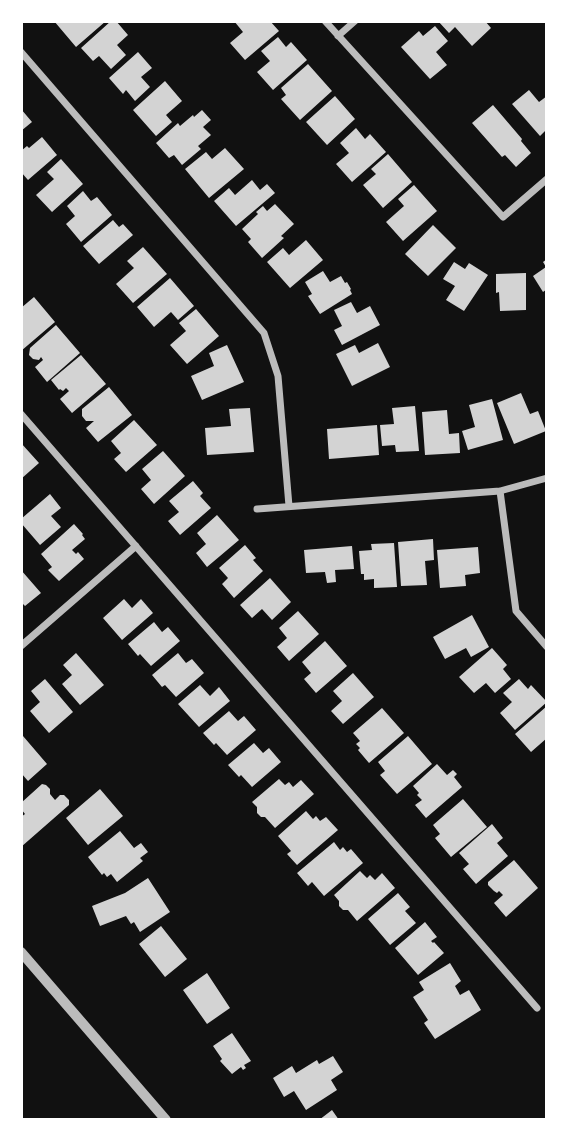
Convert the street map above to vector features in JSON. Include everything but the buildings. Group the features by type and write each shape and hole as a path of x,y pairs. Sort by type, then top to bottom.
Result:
{"street":[{"path":"325,21 503,217 547,179"},
{"path":"338,36 355,21"},
{"path":"21,52 264,333 278,376 289,506"},
{"path":"21,414 537,1008"},
{"path":"257,509 500,491 547,478"},
{"path":"500,491 516,611 547,647"},
{"path":"21,646 136,546"},
{"path":"21,952 166,1120"}]}
